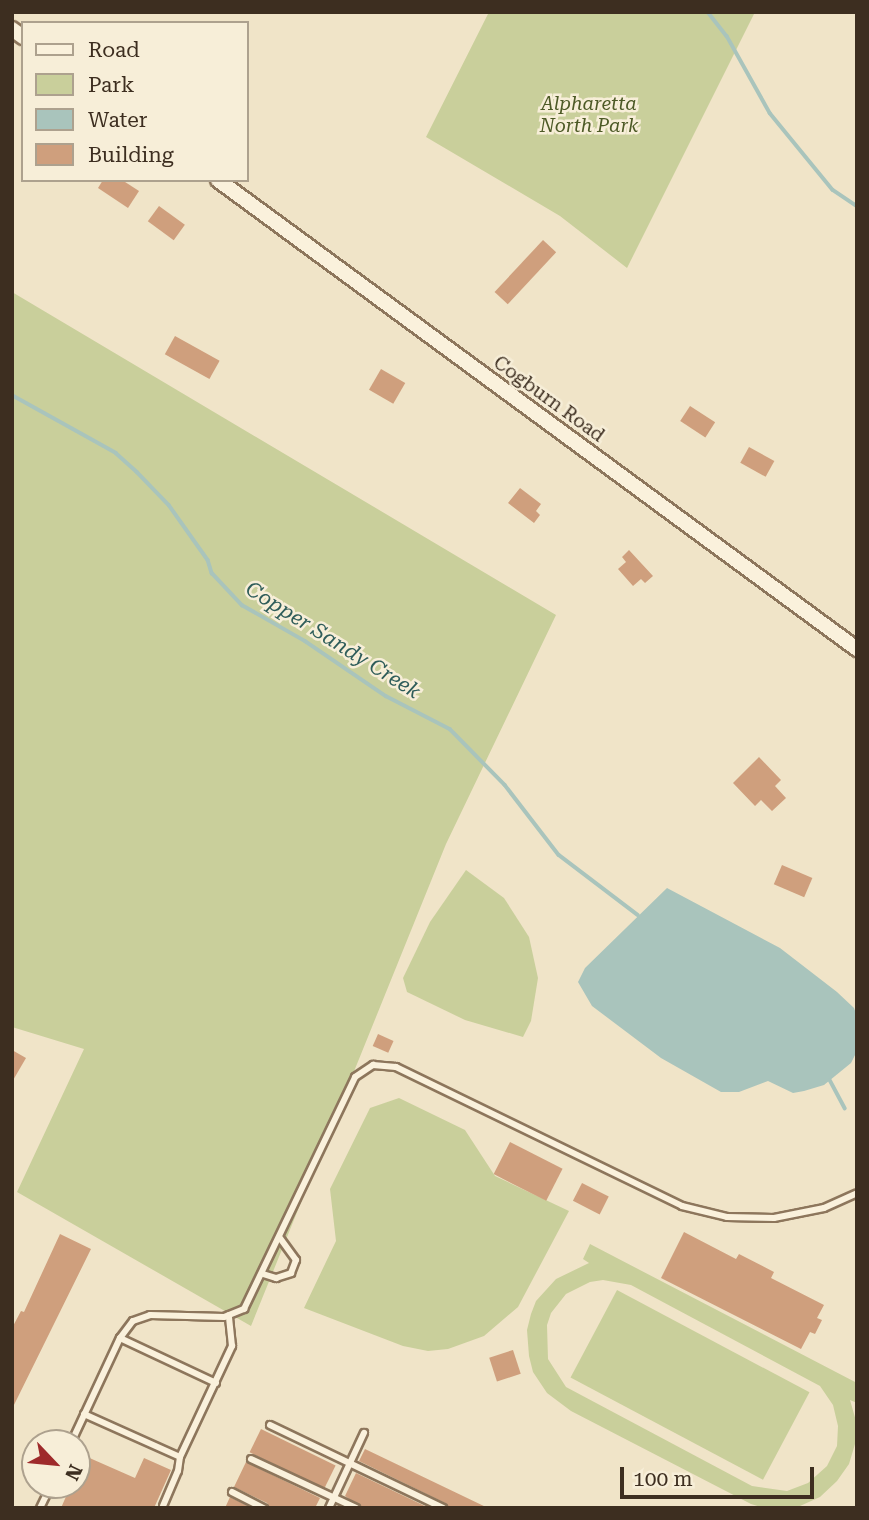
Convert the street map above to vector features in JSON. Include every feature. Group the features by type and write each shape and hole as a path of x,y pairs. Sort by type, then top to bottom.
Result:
{"street":[{"name":"Cogburn Road","path":"221,182 857,649"}],"lane":[{"path":"77,1429 120,1338 133,1321 150,1315 229,1315 244,1309 263,1275 355,1077 373,1065 396,1067 682,1206 727,1217 774,1218 824,1208 857,1193"},
{"path":"263,1275 276,1278 292,1272 296,1260 280,1238"},
{"path":"163,1506 178,1471 180,1457 232,1346 229,1315"},
{"path":"120,1338 216,1383"},
{"path":"84,1414 180,1457"},
{"path":"270,1425 443,1508"},
{"path":"329,1508 364,1433"},
{"path":"251,1459 356,1508"},
{"path":"232,1492 264,1508"}],"green space":[{"name":"Alpharetta North Park","path":"489,12 755,12 627,268 560,216 426,137"},
{"path":"12,292 556,615 446,844 251,1326 17,1192 84,1049 12,1027"},
{"path":"466,870 504,898 529,937 538,978 531,1021 523,1037 465,1020 407,992 403,978 430,922"},
{"path":"399,1098 465,1130 495,1176 569,1211 518,1307 484,1336 448,1349 428,1351 403,1346 304,1308 336,1241 330,1189 370,1108"},
{"path":"590,1244 857,1383 857,1403 850,1400 856,1421 855,1444 849,1464 837,1481 820,1497 800,1506 764,1508 751,1504 571,1411 547,1393 533,1372 529,1356 527,1330 531,1314 536,1301 556,1279 589,1263 583,1259","holes":["603,1280 631,1285 820,1386 833,1405 838,1426 837,1446 827,1466 808,1483 787,1491 752,1486 566,1387 548,1359 547,1325 551,1313 566,1294 590,1282"]},
{"path":"617,1290 809,1392 763,1480 571,1377"}],"water":[{"path":"667,888 780,948 854,1008 857,1016 857,1051 851,1063 824,1085 804,1091 793,1093 768,1081 739,1092 721,1092 661,1058 592,1006 578,982 585,968"}],"building":[{"path":"102,182 125,182 139,191 128,208 98,188"},
{"path":"159,206 185,225 174,240 148,221"},
{"path":"543,240 556,252 508,304 495,292"},
{"path":"175,336 220,361 209,379 165,354"},
{"path":"381,369 405,383 393,404 369,390"},
{"path":"690,406 715,422 705,437 680,421"},
{"path":"749,447 774,461 766,477 740,463"},
{"path":"520,488 541,504 536,511 540,515 534,523 508,503"},
{"path":"629,550 653,576 645,583 641,579 633,586 618,569 626,562 622,557"},
{"path":"759,757 781,780 775,786 786,798 772,811 761,800 755,806 733,783"},
{"path":"782,865 812,878 804,897 774,884"},
{"path":"378,1034 394,1041 388,1053 373,1046"},
{"path":"12,1050 26,1058 12,1082"},
{"path":"510,1142 563,1169 546,1201 494,1174"},
{"path":"582,1183 609,1197 600,1214 573,1201"},
{"path":"684,1232 736,1259 739,1254 774,1272 771,1278 824,1305 817,1318 822,1320 815,1334 810,1332 801,1349 661,1278"},
{"path":"60,1234 91,1249 12,1409 12,1328 21,1311 24,1312"},
{"path":"513,1350 521,1374 497,1382 489,1358"},
{"path":"261,1429 336,1465 324,1489 250,1452"},
{"path":"365,1449 488,1508 449,1508 445,1503 359,1461"},
{"path":"144,1458 171,1470 154,1508 61,1508 65,1499 91,1499 91,1459 135,1478"},
{"path":"246,1462 320,1498 315,1508 270,1508 267,1503 234,1487"},
{"path":"356,1473 429,1508 362,1508 345,1496"},
{"path":"230,1497 251,1508 225,1508"}],"waterway":[{"path":"708,12 727,36 770,113 833,190 857,206"},
{"name":"Copper Sandy Creek","path":"12,395 116,453 137,472 169,505 208,560 212,573 242,605 305,641 386,696 450,729 505,785 559,855 638,915"},
{"name":"Copper Sandy Creek","path":"830,1080 845,1108"}]}
